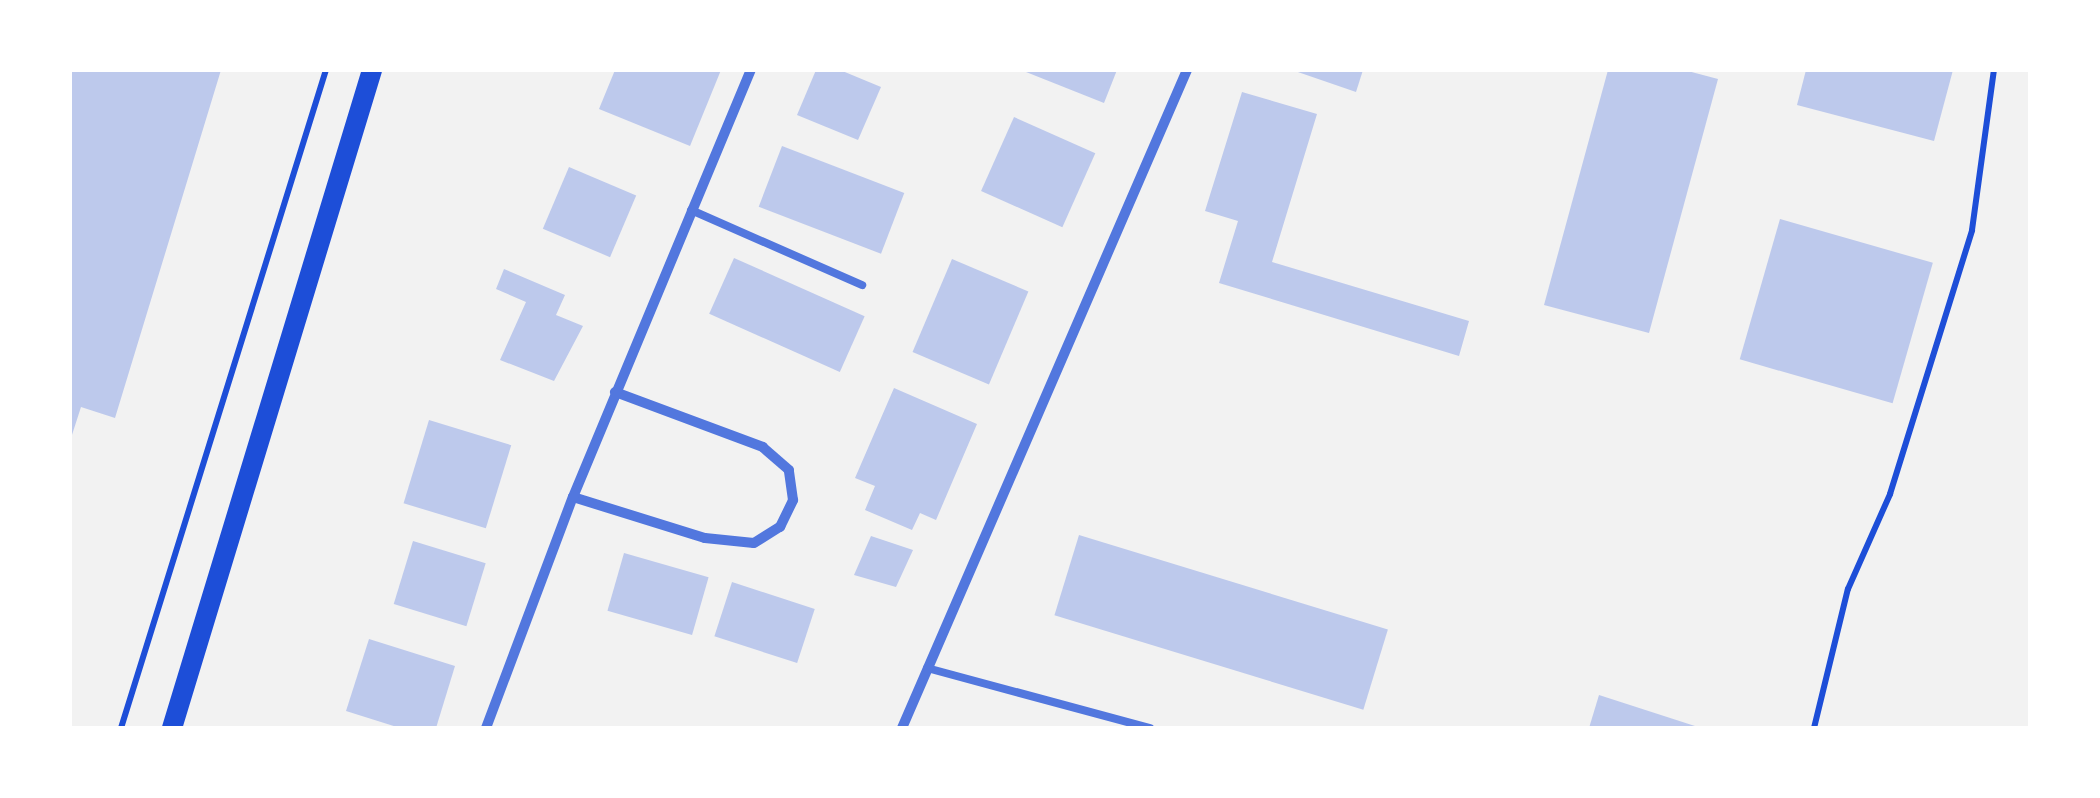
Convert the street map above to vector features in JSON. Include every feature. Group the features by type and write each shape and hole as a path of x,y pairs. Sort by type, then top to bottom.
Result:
{"main road":[{"path":"172,728 372,70"}],"street":[{"path":"486,728 615,392 752,70"},
{"path":"902,728 1186,70"},
{"path":"573,496 705,538 754,543 780,527 793,500 789,470 763,447 615,392"}],"lane":[{"path":"691,210 862,285"},
{"path":"927,668 1150,728"}],"path":[{"path":"121,728 326,70"},
{"path":"1814,728 1848,589 1890,494 1972,230 1994,70"}],"building":[{"path":"70,70 221,70 115,418 81,407 71,438"},
{"path":"615,70 721,70 690,146 599,109"},
{"path":"816,70 840,70 881,87 858,140 797,115"},
{"path":"1021,70 1117,70 1104,103"},
{"path":"1292,70 1363,70 1356,92"},
{"path":"1608,70 1684,70 1718,79 1649,333 1544,305"},
{"path":"1806,70 1953,70 1934,141 1797,105"},
{"path":"1242,92 1317,114 1272,262 1469,321 1459,356 1219,283 1238,221 1205,211"},
{"path":"1014,117 1095,153 1062,227 981,191"},
{"path":"782,146 904,193 881,254 759,207"},
{"path":"569,167 636,196 610,257 543,229"},
{"path":"1780,219 1933,263 1893,403 1740,359"},
{"path":"734,258 865,316 840,372 709,314"},
{"path":"952,259 1028,291 989,384 913,352"},
{"path":"504,269 565,295 556,315 583,326 554,381 500,360 526,302 496,289"},
{"path":"894,388 977,424 936,520 920,513 912,530 865,510 875,486 855,478"},
{"path":"429,420 511,445 486,528 404,503"},
{"path":"1079,535 1388,629 1363,710 1054,615"},
{"path":"871,536 913,550 896,587 854,575"},
{"path":"413,541 486,563 466,626 394,604"},
{"path":"624,553 709,577 692,635 607,611"},
{"path":"732,582 815,609 797,663 714,636"},
{"path":"369,639 455,666 436,728 400,728 346,711"},
{"path":"1599,695 1698,727 1698,728 1589,728"}]}
